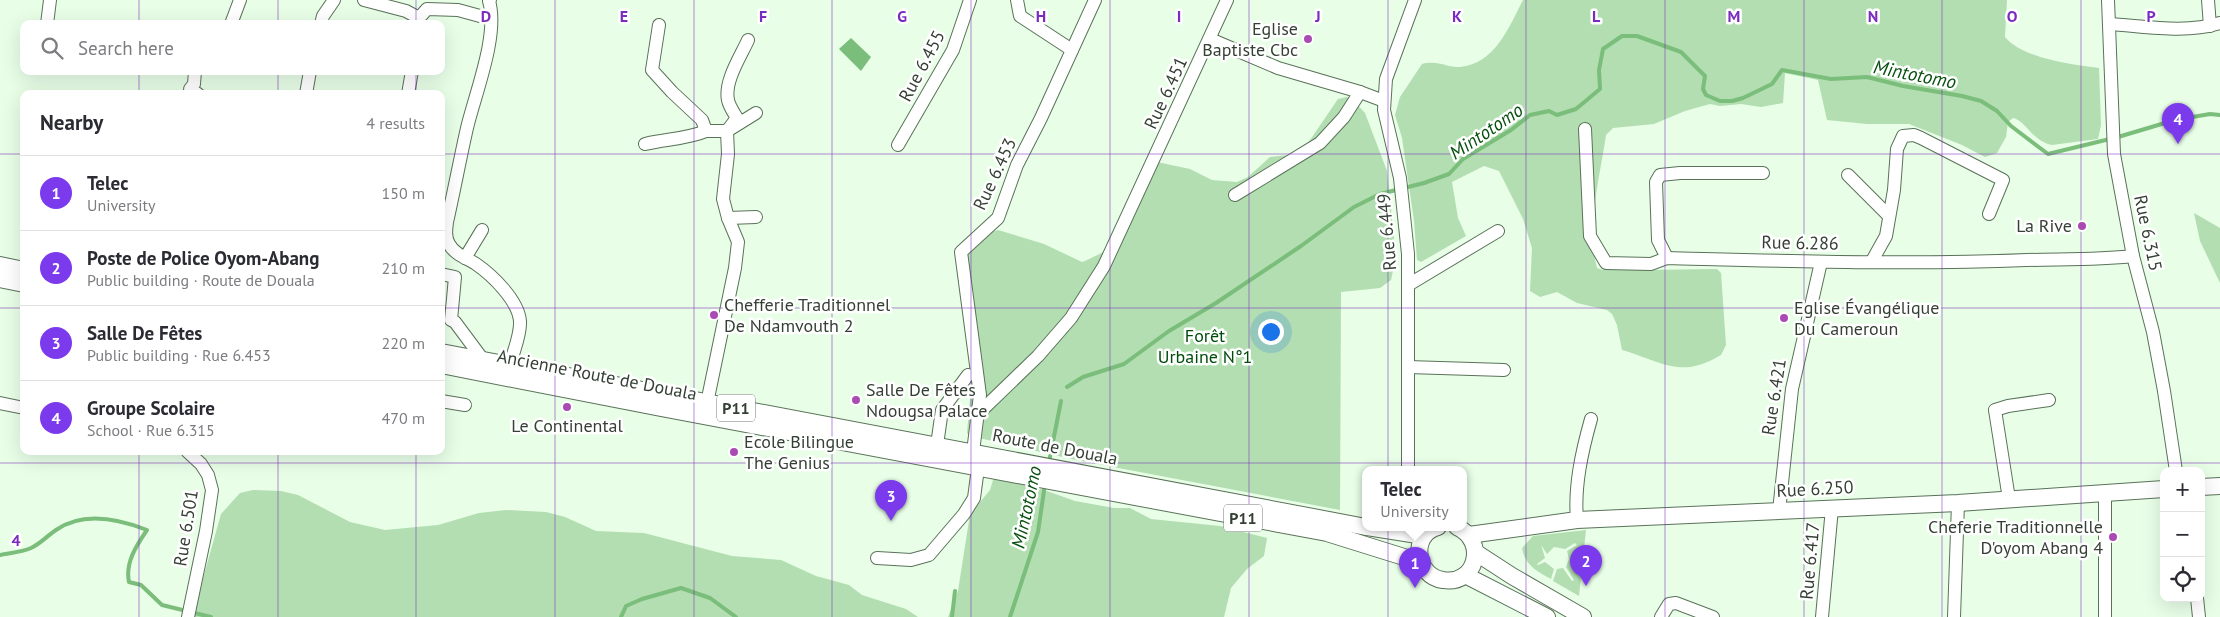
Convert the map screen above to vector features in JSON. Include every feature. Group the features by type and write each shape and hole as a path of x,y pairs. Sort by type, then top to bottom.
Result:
{"main road":[{"path":"0,265 20,269"},
{"path":"0,280 20,283"},
{"name":"Route de Douala","path":"445,353 974,452 1030,470"},
{"name":"Ancienne Route de Douala","path":"445,366 978,468 1030,470 1057,475 1326,533 1420,562"},
{"name":"Route de Douala","path":"1057,475 1362,526"},
{"path":"2205,487 2220,486"},
{"name":"Rue 6.250","path":"1467,531 1577,520 1958,503 2160,489"},
{"path":"1420,531 1420,562 1429,574 1443,580 1458,578 1464,575 1474,560 1473,542 1463,531"},
{"path":"1475,552 1583,617"},
{"path":"1464,575 1546,617"}],"street":[{"path":"48,20 50,0"},
{"path":"232,20 240,0"},
{"path":"322,20 334,0"},
{"path":"364,0 406,11 417,20"},
{"path":"418,20 424,0"},
{"path":"489,0 491,19 484,66 467,128 446,230 448,243 458,255 495,279 516,310 520,321 510,366"},
{"name":"Rue 6.455","path":"898,145 953,50 970,0"},
{"path":"1017,0 1020,16 1072,50"},
{"name":"Rue 6.453","path":"974,452 980,395 960,252 998,218 1017,165 1042,118 1095,0"},
{"name":"Rue 6.451","path":"979,412 1038,356 1072,318 1104,266 1227,0"},
{"name":"Rue 6.449","path":"1408,466 1408,254 1400,178 1384,118 1384,101 1386,79 1415,0"},
{"name":"Rue 6.315","path":"2108,0 2114,154 2133,256 2156,349 2175,467"},
{"path":"2109,24 2176,28 2215,25 2208,0"},
{"path":"419,20 427,9 458,10 491,19"},
{"path":"659,25 652,70 702,120 706,131"},
{"path":"1210,39 1278,68 1384,101"},
{"path":"707,402 725,318 738,242 728,218 723,199 728,154 727,131 737,118 728,100 729,86 748,40"},
{"path":"192,90 190,89 194,84 195,75"},
{"path":"307,90 309,75"},
{"path":"409,90 411,75"},
{"path":"1235,195 1320,143 1344,117 1360,92"},
{"path":"645,144 666,139 691,137 706,131 727,131 756,113"},
{"name":"Rue 6.286","path":"1585,130 1590,236 1606,263 1652,264 1667,258 1821,262 2074,260 2133,256"},
{"path":"1872,261 1886,236 1888,215 1893,197 1898,149 1903,136 1922,138 2003,180 1989,214"},
{"path":"1667,258 1658,240 1656,182 1660,175 1680,172 1763,174"},
{"path":"1848,175 1888,215"},
{"path":"728,218 756,217"},
{"path":"465,258 482,230"},
{"path":"1408,285 1498,231"},
{"name":"Rue 6.421","path":"1779,511 1792,389 1821,262"},
{"path":"445,275 455,277 451,320 455,322 484,361"},
{"path":"1408,367 1504,370"},
{"path":"936,445 942,410 968,375"},
{"path":"2008,499 1995,410 2008,406 2050,400"},
{"path":"445,402 465,405"},
{"path":"0,403 20,407"},
{"path":"1577,520 1575,498 1584,442 1591,418"},
{"name":"Rue 6.501","path":"188,617 206,531 212,490 208,475 201,464 191,455"},
{"path":"877,558 911,560 929,555 964,514 974,498 978,468"},
{"path":"2105,493 2105,617"},
{"path":"1954,617 1958,503"},
{"name":"Rue 6.417","path":"1822,617 1832,508"},
{"path":"2197,602 2198,617"},
{"path":"1661,617 1669,604 1676,603 1713,617"}],"green space":[{"path":"1523,0 2007,0 2005,37 2013,44 2023,50 2048,59 2099,68 2101,125 2098,139 2052,145 2039,139 2021,122 2013,118 2008,122 2006,137 1997,153 1985,157 1962,145 1909,124 1867,124 1827,120 1818,80 1785,73 1783,103 1761,107 1741,104 1720,106 1710,104 1685,111 1654,124 1613,128 1606,135 1593,219 1594,252 1597,268 1603,270 1614,267 1644,270 1717,269 1721,273 1726,345 1721,355 1694,366 1671,366 1622,350 1617,325 1612,314 1607,310 1577,303 1557,292 1540,297 1530,291 1532,248 1523,219 1499,171 1484,166 1452,182 1458,218 1466,236 1421,262 1417,260 1414,221 1402,138 1395,115 1400,97 1422,64 1438,63 1460,67 1483,59 1492,52 1506,32"},
{"name":"Forêt Urbaine N°1","path":"1347,97 1352,99 1365,113 1387,171 1396,257 1391,280 1380,288 1341,292 1340,510 1076,460 970,436 967,433 972,377 962,252 986,234 998,230 1044,244 1082,262 1109,248 1123,233 1140,204 1157,162 1190,169 1212,180 1237,182 1248,177 1270,157 1289,155 1306,146 1338,99"},
{"path":"2194,213 2220,228 2220,283 2200,241"},
{"path":"994,477 1016,480 1075,501 1114,508 1130,508 1151,519 1220,526 1267,538 1264,556 1247,569 1231,588 1224,617 948,617 958,591 970,514 990,490"},
{"path":"253,490 281,491 298,495 350,522 385,530 438,525 479,513 506,510 546,512 565,517 596,531 644,533 732,556 781,560 816,576 849,585 862,595 906,609 918,617 194,617 193,614 221,514 240,493"},
{"path":"1586,530 1579,596 1553,581 1557,569 1563,568 1572,581 1574,580 1566,567 1569,559 1567,551 1577,545 1575,543 1565,549 1554,547 1547,554 1541,545 1545,558 1537,564 1545,562 1554,569 1551,579 1532,567 1523,554 1522,548 1533,536"}],"shaded area":[{"path":"851,38 871,57 861,71 839,49"}],"waterway":[{"name":"Mintotomo","path":"1067,387 1083,377 1124,364 1169,331 1216,303 1301,246 1354,207 1380,194 1424,183 1449,174 1463,159 1511,130 1530,115 1549,111 1557,115 1576,109 1600,89 1599,70 1603,49 1622,36 1637,36 1681,52 1705,76 1703,89 1706,95 1720,101 1732,101 1743,98 1772,84 1782,70 1831,79 1867,77 1981,101 1997,111 2011,126 2048,154 2118,137 2175,120 2210,114 2220,115"},
{"name":"Mintotomo","path":"1049,462 1061,401"},
{"name":"Mintotomo","path":"1010,617 1038,532 1045,484"},
{"path":"0,555 31,548 56,530 78,520 101,519 125,523 147,530 135,548 130,561 129,582 141,585 162,605 211,617"},
{"path":"621,617 626,606 642,599 681,588 710,598 736,617"},
{"path":"952,617 955,591"}],"place":[{"name":"Eglise Baptiste Cbc","path":"1308,39"},
{"name":"Groupe Scolaire","path":"2178,144"},
{"name":"La Rive","path":"2082,226"},
{"name":"Chefferie Traditionnel De Ndamvouth 2","path":"714,315"},
{"name":"Eglise Évangélique Du Cameroun","path":"1784,318"},
{"name":"Salle De Fêtes Ndougsa Palace","path":"856,400"},
{"name":"Le Continental","path":"567,407"},
{"name":"Ecole Bilingue The Genius","path":"734,452"},
{"name":"Salle De Fêtes","path":"891,521"},
{"name":"Cheferie Traditionnelle D'oyom Abang 4","path":"2113,537"},
{"name":"Poste de Police Oyom-Abang","path":"1586,586"},
{"name":"Telec","path":"1415,588"}]}
